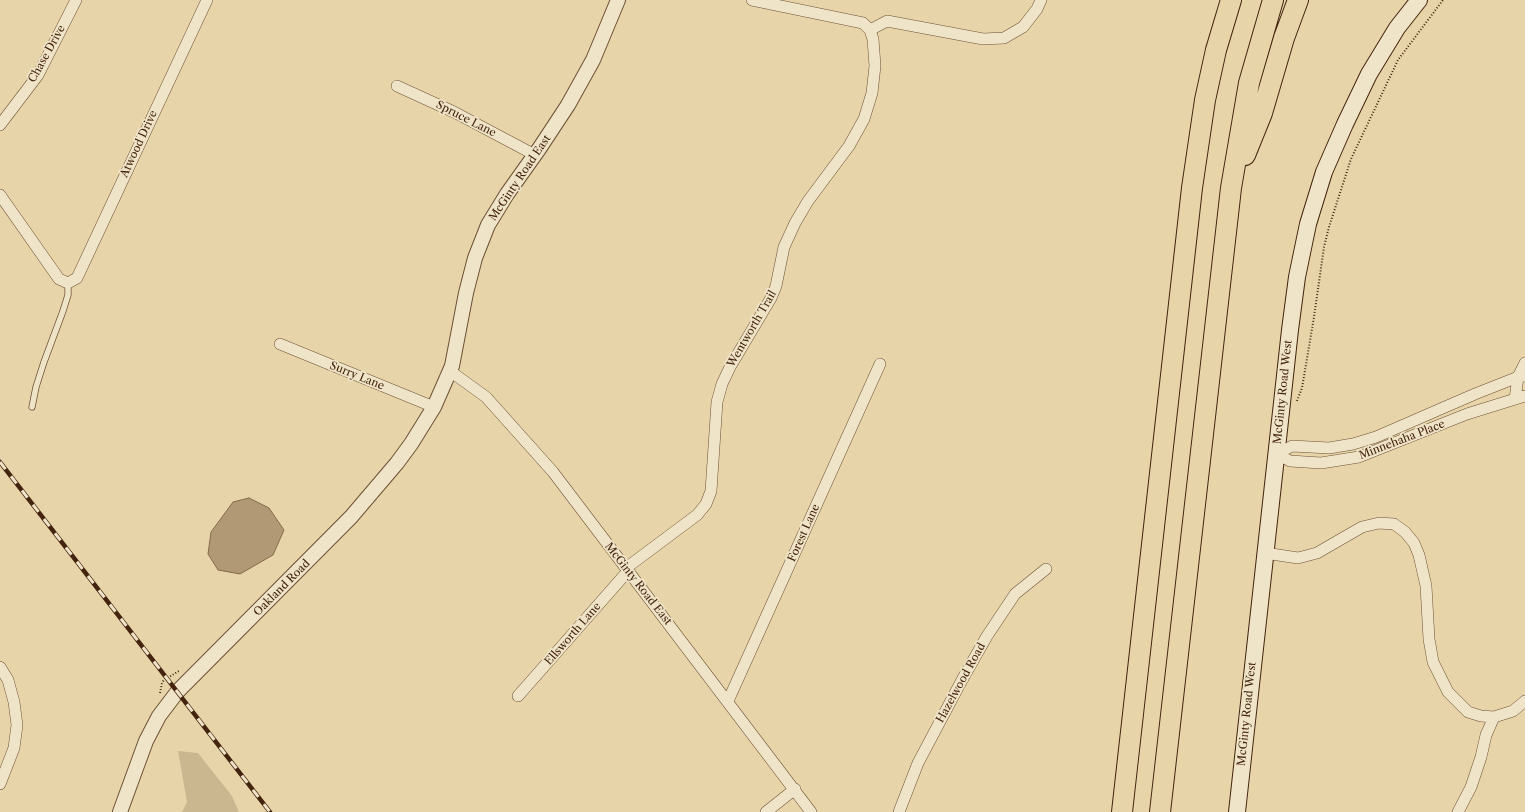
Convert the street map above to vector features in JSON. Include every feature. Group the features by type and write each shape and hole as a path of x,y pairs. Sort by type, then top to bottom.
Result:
{"highway":[{"path":"1216,50 1217,0"},
{"path":"1122,812 1192,188 1205,100 1216,50 1231,0"},
{"path":"1160,812 1230,188 1250,83 1273,0"},
{"path":"1230,188 1262,113 1284,38 1298,0"}],"main road":[{"name":"McGinty Road West","path":"1237,812 1290,330 1297,276 1308,224 1324,172 1369,74 1397,28 1419,0"}],"street":[{"name":"Chase Drive","path":"0,125 38,75 76,0"},
{"name":"Atwood Drive","path":"68,283 78,278 207,0"},
{"name":"McGinty Road East","path":"618,0 593,60 568,105 507,194 488,225 475,258 466,293 451,368 486,397 553,472 811,812"},
{"path":"752,0 863,23 870,30 887,21 983,39 1004,38 1023,27 1037,9 1041,0"},
{"name":"Wentworth Trail","path":"627,570 697,515 706,504 712,491 717,402 722,384 730,366 773,292 779,273 784,247 795,223 808,201 849,146 864,119 872,93 875,66 873,39 870,30"},
{"name":"Spruce Lane","path":"397,86 454,112 535,155"},
{"path":"0,195 59,279 68,283"},
{"name":"Surry Lane","path":"280,344 434,407"},
{"path":"1520,397 1525,363"},
{"name":"Forest Lane","path":"728,701 880,364"},
{"name":"Oakland Road","path":"120,812 146,741 159,716 178,691 351,517 402,457 434,407 451,368"},
{"name":"Minnehaha Place","path":"1276,454 1292,446 1329,448 1353,444 1376,437 1475,394 1522,377"},
{"name":"Minnehaha Place","path":"1276,454 1290,461 1321,463 1359,457 1467,414 1520,397"},
{"path":"1265,553 1298,558 1317,553 1362,527 1379,522 1394,524 1405,532 1414,543 1423,568 1428,598 1429,639 1433,662 1448,692 1468,712 1481,716 1494,717 1513,711 1525,701"},
{"name":"Hazelwood Road","path":"899,812 918,763 987,636 1015,594 1046,569"},
{"name":"Ellsworth Lane","path":"518,696 627,570"},
{"path":"0,667 8,680 14,702 17,725 14,748 0,784"},
{"path":"1458,812 1471,787 1482,757 1486,735 1494,717"},
{"path":"766,812 795,789"}],"lane":[{"path":"32,407 44,362 64,311 68,296 68,283"}],"path":[{"path":"1295,404 1302,388 1324,247 1351,159 1398,60 1443,0"}],"shaded area":[{"path":"249,498 269,508 284,530 273,555 240,574 218,570 208,554 211,532 233,502"},
{"path":"178,751 198,753 232,796 239,812 182,812 187,802"}],"railway":[{"path":"0,462 270,812"}]}
